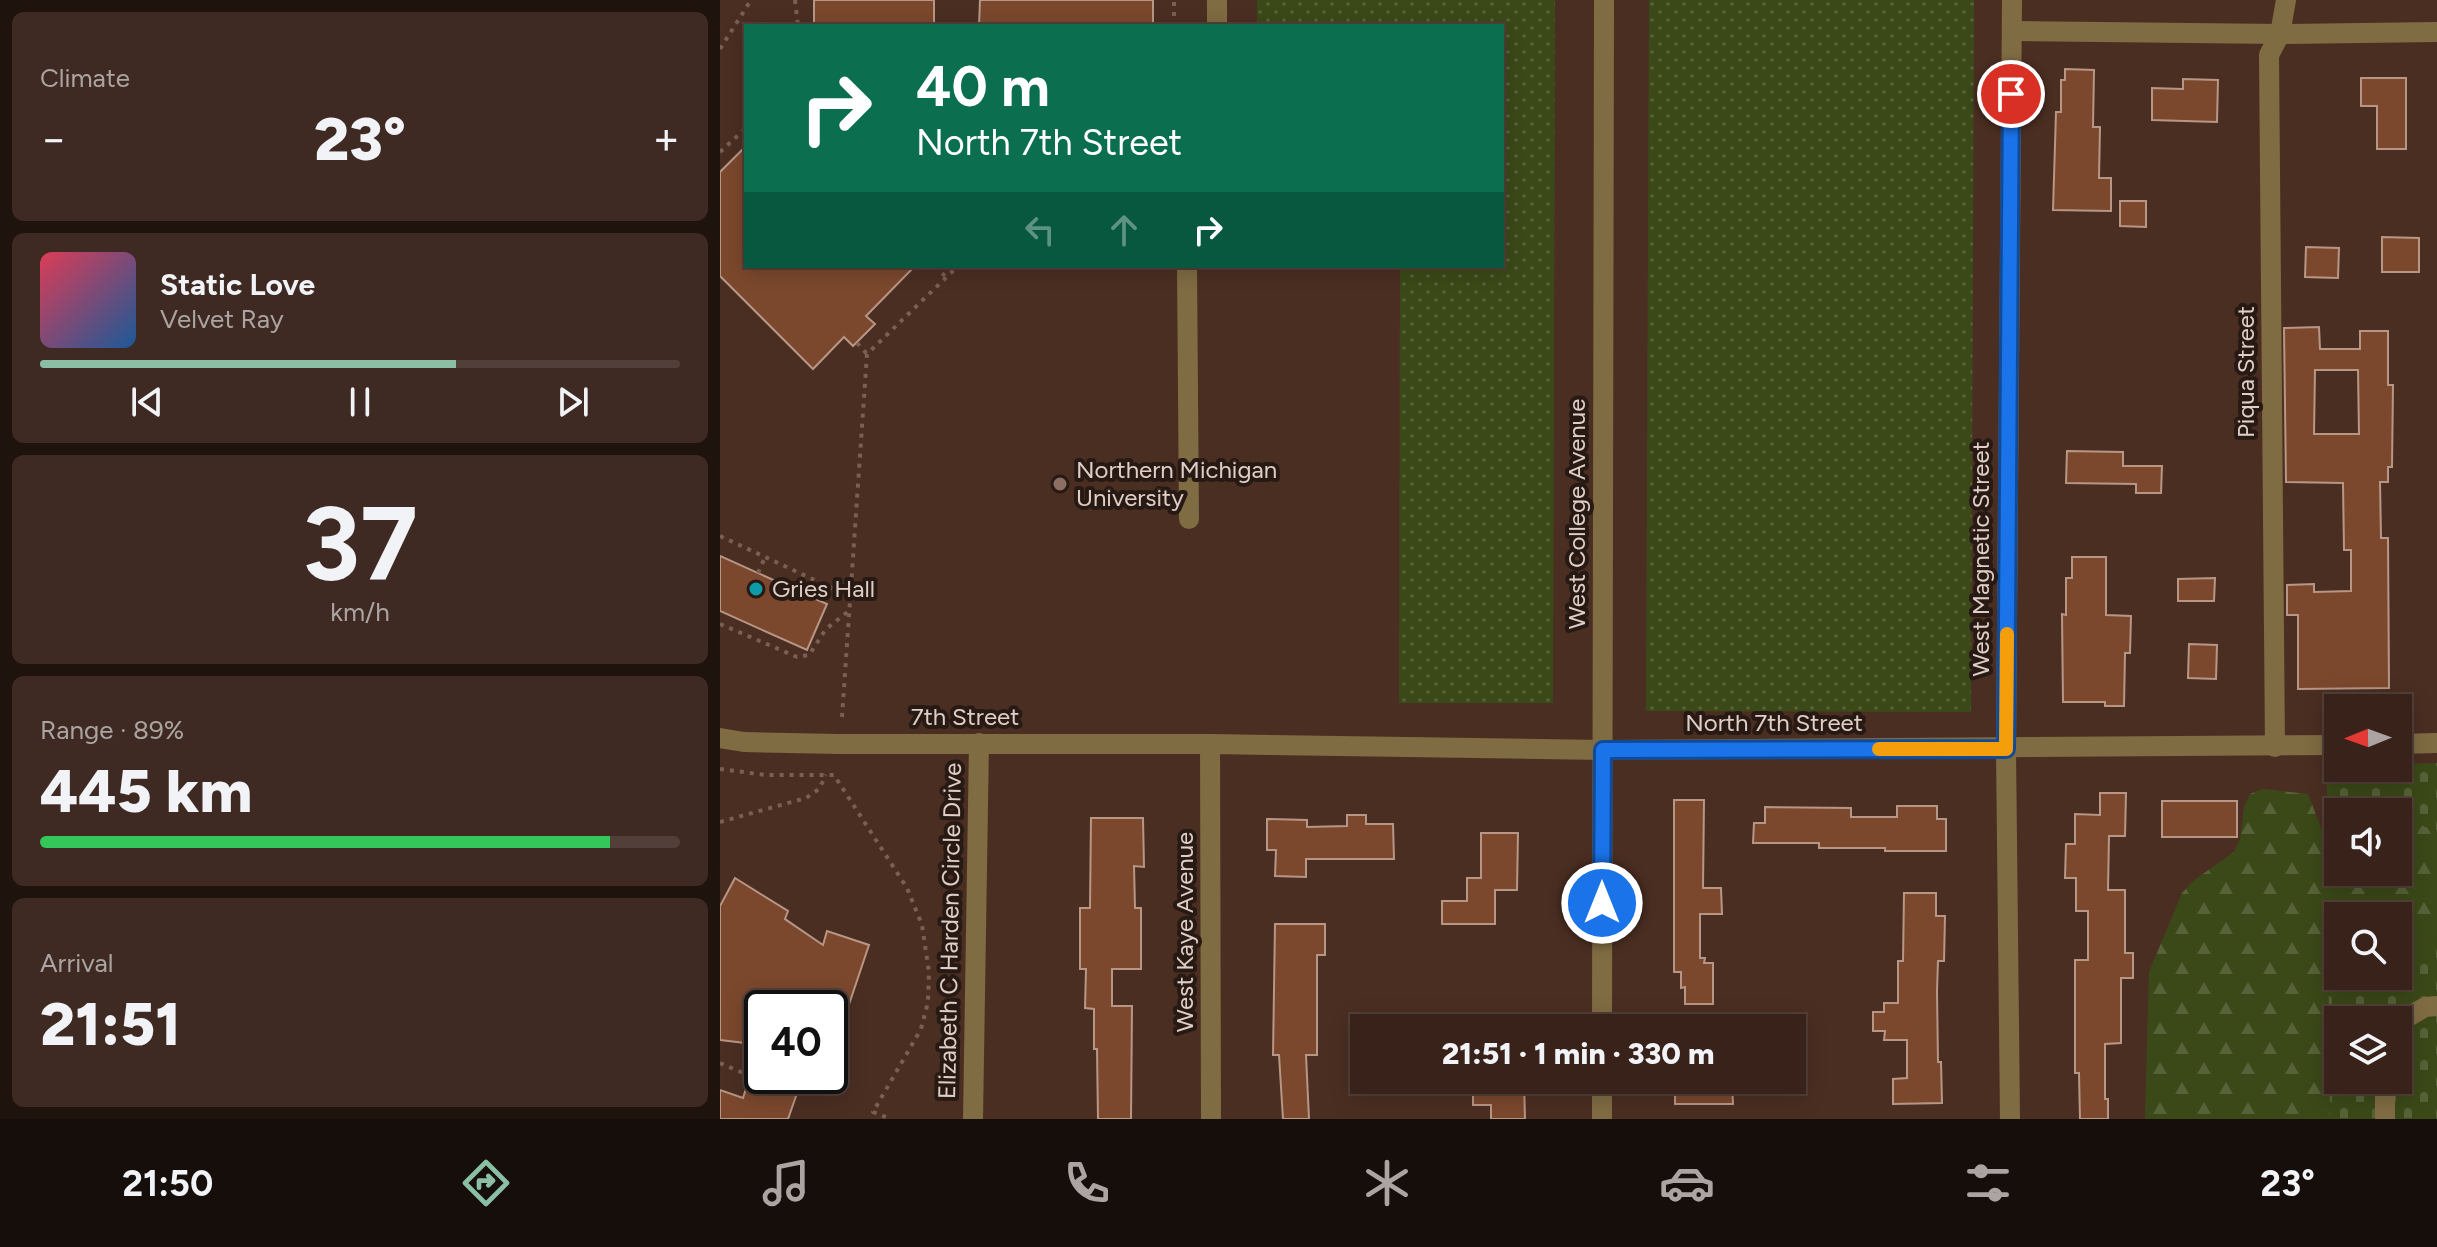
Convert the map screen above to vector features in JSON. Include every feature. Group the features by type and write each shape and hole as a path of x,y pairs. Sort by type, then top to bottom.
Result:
{"street":[{"path":"1217,0 1217,24"},
{"name":"West College Avenue","path":"1602,1014 1604,0"},
{"name":"West Magnetic Street","path":"2010,1119 2006,749 2012,0"},
{"name":"Piqua Street","path":"2275,747 2269,55 2280,34 2286,0"},
{"path":"2012,31 2437,32"},
{"path":"1187,268 1189,519"},
{"name":"7th Street","path":"720,738 744,742 839,744 1210,744"},
{"name":"Elizabeth C Harden Circle Drive","path":"973,1119 979,743"},
{"path":"2412,744 2437,743"},
{"name":"North 7th Street","path":"1210,744 1603,750 2324,745"},
{"name":"West Kaye Avenue","path":"1210,744 1211,1119"},
{"path":"2412,1015 2425,1007 2437,1006"},
{"path":"1602,1094 1602,1119"},
{"path":"2385,1094 2385,1119"}],"path":[{"path":"720,49 751,0"},
{"path":"795,0 798,24"},
{"path":"1174,0 1174,24"},
{"path":"720,152 744,130"},
{"path":"937,268 946,277"},
{"path":"842,717 867,354 956,268"},
{"path":"857,343 867,354"},
{"path":"720,536 851,597"},
{"path":"758,573 765,557"},
{"path":"720,624 797,657 809,655 826,629 850,610"},
{"path":"720,769 766,775 834,775 907,888 922,925 929,988 926,1015 910,1050 873,1112 891,1119"},
{"path":"720,822 806,798 819,789 826,775"},
{"path":"720,1063 744,1073"}],"green space":[{"path":"1257,0 1555,0 1553,703 1399,703 1400,268 1504,268 1504,24 1257,24"},
{"path":"1649,0 1974,0 1971,712 1646,711"},
{"path":"2437,763 2437,832 2412,821 2412,798 2327,798 2327,782 2412,782 2412,764"},
{"path":"2263,789 2308,794 2324,836 2324,886 2412,886 2412,820 2437,832 2437,943 2412,942 2412,902 2324,902 2324,990 2329,990 2329,1006 2324,1006 2324,1094 2330,1094 2330,1119 2145,1119 2149,972 2182,893 2193,881 2234,852 2250,794"},
{"path":"2412,942 2437,943 2437,1119 2330,1119 2330,1094 2412,1094 2412,1006 2329,1006 2329,990 2412,990"}],"building":[{"path":"814,0 934,0 934,24 814,24"},
{"path":"980,0 1153,0 1153,24 979,24"},
{"path":"2065,69 2094,70 2093,127 2100,127 2099,178 2111,178 2111,211 2053,210 2056,112 2061,112 2061,80 2065,80"},
{"path":"2361,78 2406,78 2406,149 2377,149 2377,106 2361,106"},
{"path":"2183,79 2218,80 2217,122 2152,120 2152,88 2183,89"},
{"path":"744,148 744,268 913,268 866,316 875,324 853,346 844,337 813,369 720,276 720,172"},
{"path":"2120,201 2146,201 2146,227 2120,226"},
{"path":"2382,237 2419,238 2419,272 2382,272"},
{"path":"2306,247 2339,248 2338,278 2305,277"},
{"path":"2319,327 2320,349 2360,349 2360,331 2388,331 2388,385 2393,385 2392,467 2388,467 2388,482 2380,482 2381,538 2388,538 2389,688 2298,689 2298,615 2287,615 2287,585 2314,584 2314,592 2351,591 2351,550 2344,550 2343,483 2286,482 2284,328","holes":["2315,370 2358,370 2359,434 2314,434"]},
{"path":"2067,451 2123,452 2123,466 2162,466 2161,493 2136,493 2136,484 2066,483"},
{"name":"Gries Hall","path":"720,556 827,604 807,650 720,611"},
{"path":"2072,557 2106,557 2106,615 2131,616 2130,653 2125,653 2124,706 2105,706 2105,702 2063,702 2062,614 2066,615 2066,578 2072,578"},
{"path":"2215,578 2214,601 2178,601 2178,579"},
{"path":"2189,644 2217,645 2216,679 2188,678"},
{"path":"2100,793 2126,793 2125,836 2109,836 2108,890 2125,890 2125,953 2133,953 2133,978 2121,978 2121,1043 2105,1044 2108,1119 2080,1119 2079,1073 2075,1073 2075,960 2088,960 2088,911 2076,911 2076,878 2065,878 2066,844 2075,844 2075,814 2100,815"},
{"path":"1674,800 1704,800 1703,888 1721,888 1722,914 1700,914 1700,958 1705,958 1704,963 1713,963 1713,1004 1685,1004 1681,972 1674,972"},
{"path":"2162,801 2237,801 2237,837 2162,837"},
{"path":"1897,806 1937,806 1937,819 1946,819 1946,851 1819,848 1819,843 1753,843 1754,823 1765,823 1765,807 1851,808 1851,817 1897,817"},
{"path":"1347,815 1366,815 1366,824 1393,824 1394,859 1306,859 1306,877 1275,876 1276,850 1267,850 1267,819 1307,820 1307,827 1347,826"},
{"path":"1091,818 1143,818 1144,867 1134,866 1135,908 1141,908 1141,969 1112,969 1112,1006 1132,1006 1131,1119 1098,1119 1094,1009 1085,1008 1086,969 1080,969 1080,908 1090,908"},
{"path":"1481,833 1518,833 1517,890 1495,890 1495,924 1442,924 1442,901 1467,901 1467,878 1481,878"},
{"path":"735,878 788,911 785,919 823,945 827,931 869,945 848,1007 848,990 744,990 744,1043 720,1040 720,906"},
{"path":"1904,893 1936,893 1936,916 1945,916 1944,961 1938,961 1937,991 1942,1103 1893,1104 1893,1079 1907,1078 1907,1040 1884,1040 1885,1031 1873,1031 1873,1012 1884,1012 1884,1003 1898,1003 1898,961 1903,961"},
{"path":"1275,924 1325,924 1325,955 1317,955 1317,1055 1306,1055 1309,1119 1283,1119 1279,1055 1273,1055"},
{"path":"720,1090 743,1098 744,1094 797,1094 788,1119 720,1119"},
{"path":"1473,1094 1524,1094 1525,1119 1491,1119 1491,1105 1473,1105"},
{"path":"1675,1094 1733,1094 1733,1104 1675,1104"}],"slow traffic":[{"path":"1879,749 2006,749 2007,634"}],"place":[{"name":"Northern Michigan University","path":"1060,484"},
{"name":"Gries Hall","path":"756,589"}],"route":[{"path":"1602,903 1603,750 2006,749 2011,94"}]}
